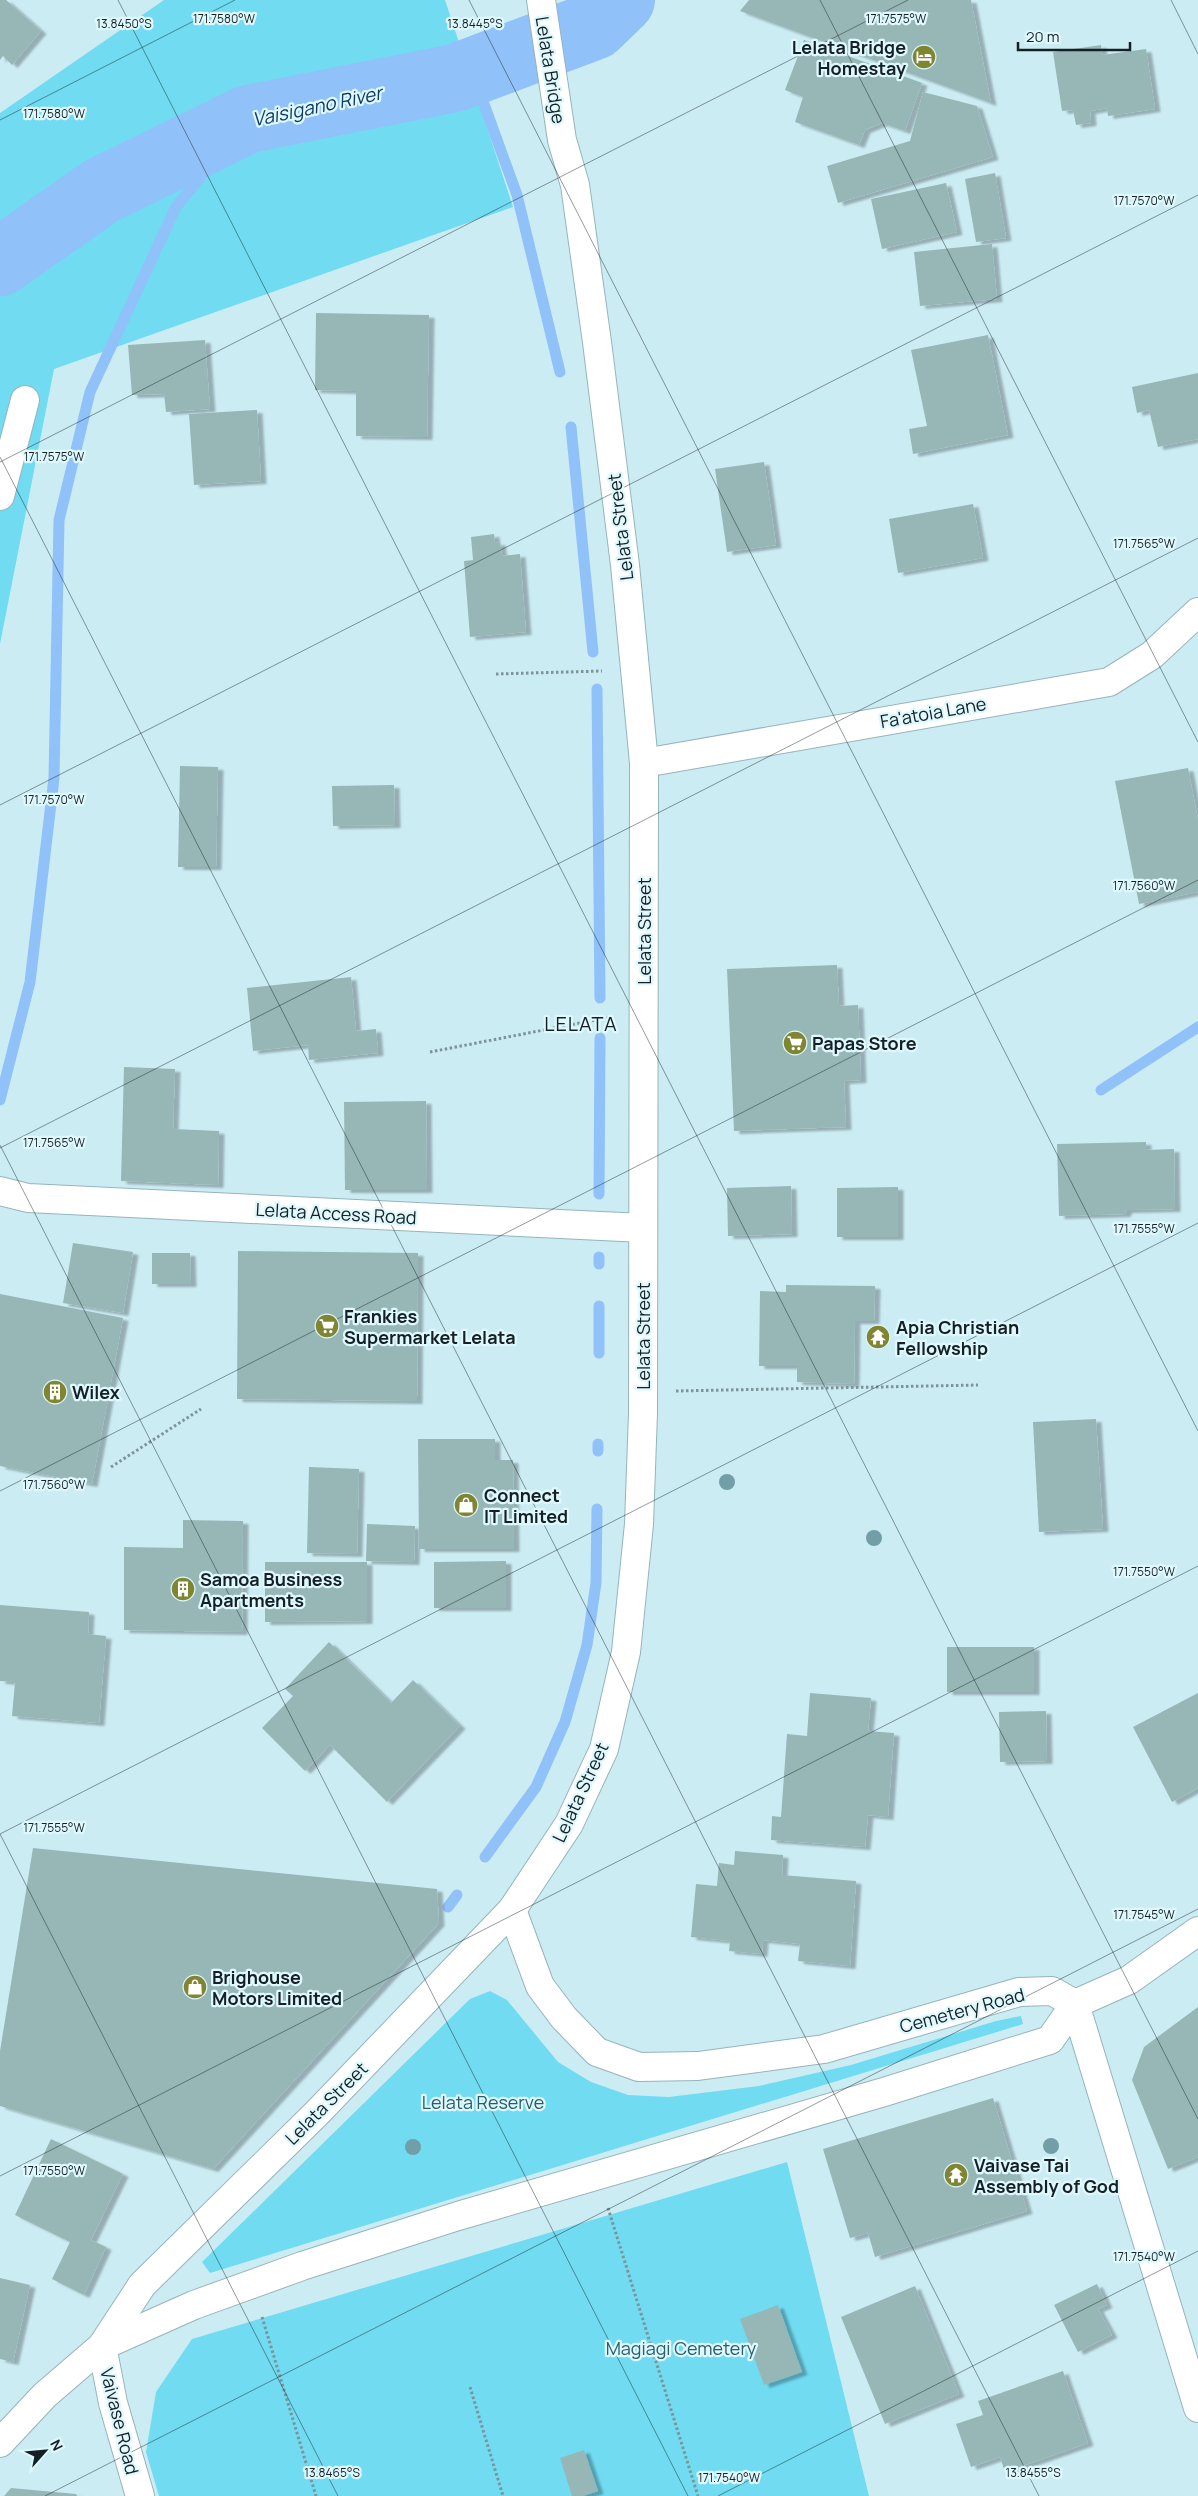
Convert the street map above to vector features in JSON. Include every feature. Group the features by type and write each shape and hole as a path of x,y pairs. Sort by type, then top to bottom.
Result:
{"street":[{"name":"Lelata Bridge","path":"540,0 562,140"},
{"name":"Lelata Street","path":"102,2346 142,2285 317,2113 512,1910 569,1824 604,1749 626,1652 639,1524 643,1391 644,763 626,565 598,342 575,185 562,140"},
{"path":"0,496 25,400"},
{"name":"Fa'atoia Lane","path":"644,763 1109,682 1152,656 1198,612"},
{"name":"Lelata Access Road","path":"0,1191 28,1198 643,1228"},
{"name":"Cemetery Road","path":"512,1910 540,1986 564,2018 597,2052 639,2066 698,2066 824,2049 1019,1992 1052,1991 1075,2004"},
{"path":"0,2442 45,2395 102,2346 194,2305 458,2216 598,2176 1050,2040 1075,2004 1129,1980 1198,1931"},
{"path":"1075,2004 1198,2408"},
{"name":"Vaivase Road","path":"102,2346 113,2403 140,2496"}],"path":[{"path":"496,674 636,670"},
{"path":"430,1052 643,1010"},
{"path":"643,1391 978,1385"},
{"path":"111,1467 200,1409"},
{"path":"598,2176 698,2496"},
{"path":"252,2285 316,2496"},
{"path":"470,2387 503,2496"}],"green space":[{"path":"164,0 445,0 513,207 54,369 0,644 0,113"},
{"name":"Lelata Reserve","path":"490,1991 507,2000 558,2062 591,2082 628,2095 669,2097 759,2086 851,2065 996,2021 1021,2016 1023,2024 210,2273 202,2262 470,1999"},
{"name":"Magiagi Cemetery","path":"787,2162 869,2496 159,2496 146,2452 156,2392 192,2339"}],"building":[{"path":"0,0 6,0 41,31 12,65 3,56 0,60"},
{"name":"Lelata Bridge Homestay","path":"749,0 971,0 991,103 740,11"},
{"path":"804,40 922,83 905,131 882,123 865,130 859,145 795,122 803,97 785,90"},
{"path":"1101,45 1102,55 1146,49 1155,109 1108,116 1107,108 1090,111 1091,123 1076,125 1073,110 1062,111 1053,52"},
{"path":"923,92 977,106 993,157 838,203 827,166 910,141"},
{"path":"995,173 1006,238 976,242 965,179"},
{"path":"946,183 957,232 882,249 871,199"},
{"path":"992,244 997,299 920,306 914,252"},
{"path":"316,313 429,315 427,437 356,436 356,391 315,390"},
{"path":"988,335 1008,435 913,454 909,429 927,426 911,350"},
{"path":"205,340 210,409 166,412 164,394 132,395 128,345"},
{"path":"1198,373 1198,439 1158,447 1149,410 1137,413 1132,387"},
{"path":"257,410 261,481 194,485 189,414"},
{"path":"764,462 776,545 727,552 715,469"},
{"path":"973,504 983,558 898,573 889,519"},
{"path":"494,534 495,543 500,542 502,556 520,554 526,632 470,637 464,561 473,560 471,537"},
{"path":"180,766 218,767 216,867 178,867"},
{"path":"1188,768 1198,820 1198,892 1139,904 1115,781"},
{"path":"394,785 395,825 333,826 332,786"},
{"name":"Papas Store","path":"837,965 839,1006 858,1005 861,1080 844,1081 846,1127 734,1131 727,969"},
{"path":"351,977 356,1031 376,1029 378,1053 309,1060 308,1045 253,1051 247,988"},
{"path":"124,1067 175,1069 173,1129 219,1131 218,1185 121,1181"},
{"path":"426,1101 427,1190 345,1190 344,1102"},
{"path":"1146,1142 1146,1150 1174,1149 1175,1209 1127,1210 1125,1214 1059,1216 1057,1144"},
{"path":"791,1186 792,1234 728,1236 727,1188"},
{"path":"898,1187 898,1237 837,1237 837,1188"},
{"path":"73,1243 133,1252 123,1313 63,1303"},
{"name":"Frankies Supermarket Lelata","path":"238,1251 418,1253 417,1401 237,1399"},
{"path":"152,1253 190,1253 191,1284 152,1284"},
{"path":"786,1285 875,1286 874,1321 855,1321 854,1384 797,1382 797,1366 759,1366 760,1291 786,1292"},
{"name":"Wilex","path":"0,1294 123,1318 92,1484 0,1466"},
{"path":"1096,1419 1103,1529 1039,1532 1033,1422"},
{"name":"Connect IT Limited","path":"418,1439 495,1439 495,1460 513,1460 514,1549 419,1549"},
{"path":"309,1467 359,1469 357,1554 307,1553"},
{"name":"Samoa Business Apartments","path":"183,1520 243,1521 242,1632 124,1630 124,1547 183,1548"},
{"path":"367,1524 415,1526 414,1562 366,1561"},
{"path":"506,1561 506,1608 434,1608 434,1562"},
{"path":"265,1562 367,1562 367,1621 265,1622"},
{"path":"0,1605 89,1612 88,1634 106,1636 99,1723 12,1716 15,1682 0,1681"},
{"path":"329,1642 391,1703 413,1680 460,1726 387,1802 330,1745 305,1771 262,1728 293,1696 285,1689"},
{"path":"947,1647 1034,1647 1034,1692 947,1692"},
{"path":"810,1693 871,1698 868,1731 894,1733 888,1817 868,1815 865,1847 771,1840 772,1816 781,1817 787,1734 807,1736"},
{"path":"1198,1693 1198,1788 1172,1802 1133,1727"},
{"path":"1046,1711 1047,1761 1000,1762 999,1712"},
{"name":"Brighouse Motors Limited","path":"33,1848 437,1889 439,1923 213,2169 0,2106 0,2051"},
{"path":"735,1851 783,1855 782,1875 856,1881 850,1966 798,1961 800,1944 763,1940 762,1954 729,1951 730,1941 691,1937 696,1884 717,1886 719,1863 734,1865"},
{"path":"1198,2007 1198,2157 1168,2169 1132,2080 1144,2047"},
{"path":"993,2098 1027,2211 875,2257 868,2233 850,2238 823,2149"},
{"path":"51,2139 123,2174 91,2240 106,2247 84,2295 52,2279 70,2242 15,2215"},
{"path":"0,2278 30,2285 13,2362 0,2359"},
{"path":"1097,2284 1107,2305 1098,2309 1112,2335 1078,2352 1054,2305"},
{"path":"915,2286 959,2394 885,2424 841,2317"},
{"path":"778,2305 802,2372 764,2385 740,2319"},
{"path":"1063,2371 1088,2443 1005,2472 1000,2457 971,2467 956,2424 983,2415 978,2401"},
{"path":"584,2450 598,2491 583,2496 572,2496 560,2458"},
{"path":"11,2488 76,2494 77,2496 4,2496"}],"waterway":[{"name":"Vaisigano River","path":"0,262 101,191 248,119 455,78 594,26 621,0"},
{"path":"472,71 517,195 560,372"},
{"path":"0,1100 30,982 54,778 59,520 90,392 176,207 248,119"},
{"path":"571,427 593,652"},
{"path":"597,689 600,998"},
{"path":"1101,1090 1198,1027"},
{"path":"599,1194 600,1038"},
{"path":"599,1257 599,1264"},
{"path":"599,1306 599,1353"},
{"path":"598,1444 598,1451"},
{"path":"485,1857 536,1787 565,1722 587,1645 596,1583 597,1509"},
{"path":"448,1907 457,1895"}],"place":[{"name":"Lelata Bridge Homestay","path":"924,57"},
{"name":"Papas Store","path":"795,1043"},
{"name":"Frankies Supermarket Lelata","path":"327,1326"},
{"name":"Apia Christian Fellowship","path":"878,1337"},
{"name":"Wilex","path":"55,1392"},
{"name":"Connect IT Limited","path":"466,1505"},
{"name":"Samoa Business Apartments","path":"183,1589"},
{"name":"Brighouse Motors Limited","path":"195,1987"},
{"name":"Vaivase Tai Assembly of God","path":"956,2175"}],"district":[{"name":"LELATA","path":"581,1023"}]}
